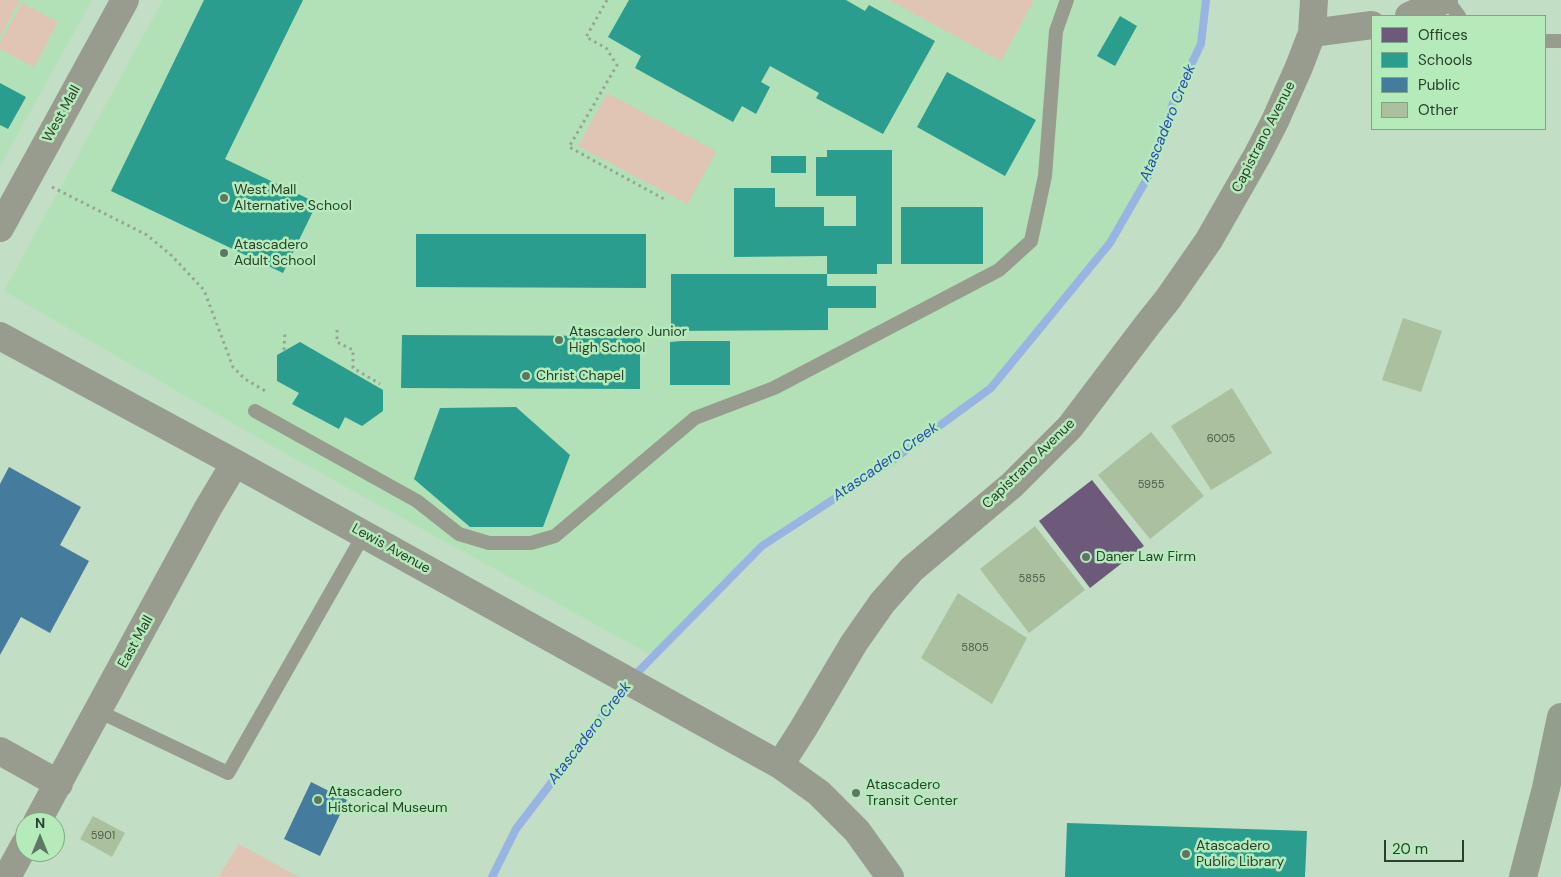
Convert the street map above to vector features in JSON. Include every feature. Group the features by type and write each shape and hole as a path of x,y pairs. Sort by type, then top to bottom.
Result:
{"main road":[{"path":"1523,877 1546,788 1561,717"}],"street":[{"name":"West Mall","path":"0,228 125,0"},
{"name":"Capistrano Avenue","path":"780,766 854,643 882,603 912,569 1012,485 1070,426 1168,299 1210,240 1258,154 1299,67 1312,33 1314,0"},
{"path":"1415,15 1446,0"},
{"path":"1312,33 1371,26"},
{"name":"Lewis Avenue","path":"0,336 364,534 780,766"},
{"name":"East Mall","path":"43,812 208,508 235,463"},
{"path":"0,752 59,784"},
{"path":"780,766 819,793 857,830 890,877"},
{"path":"7,877 15,862"}],"lane":[{"path":"255,412 416,501 458,534 489,543 531,543 555,536 695,418 774,388 999,270 1031,241 1045,176 1056,31 1067,0"},
{"path":"1446,0 1458,15"},
{"path":"1546,41 1561,41"},
{"path":"98,711 228,773 364,534"}],"path":[{"path":"607,0 586,37 606,48 617,66 568,147 664,199"},
{"path":"51,186 147,235 172,256 204,290 233,367 245,379 268,392"},
{"path":"284,350 285,330"},
{"path":"337,330 337,342 353,350 353,368 380,384"}],"shaded area":[{"path":"0,0 92,0 0,166"},
{"path":"0,0 20,0 0,37"},
{"name":"Atascadero Junior High School","path":"163,0 1206,0 1201,44 1173,103 1148,177 1110,243 991,388 886,465 762,546 653,656 288,455 4,291"},
{"path":"889,0 1034,0 1001,61"},
{"path":"22,3 58,22 34,67 0,49 0,43"},
{"path":"607,93 716,151 688,204 578,146"},
{"path":"239,844 299,877 218,877"}],"building: Offices":[{"path":"1092,480 1144,546 1090,588 1039,521"}],"building: Schools":[{"path":"204,0 303,0 225,159 317,203 283,273 111,191"},
{"path":"629,0 846,0 865,11 869,5 935,41 883,134 816,98 819,93 770,66 761,82 770,87 756,114 742,106 733,122 635,68 641,56 608,37"},
{"path":"1120,16 1137,26 1115,66 1097,56"},
{"path":"947,72 1036,120 1005,176 917,127"},
{"path":"0,83 26,97 8,129 0,125"},
{"path":"827,150 892,150 892,264 877,264 877,274 827,274 827,256 734,257 734,188 775,188 775,207 824,207 824,226 856,226 856,196 816,196 816,157 827,157"},
{"path":"771,156 806,156 806,173 771,173"},
{"path":"901,207 983,207 983,264 901,264"},
{"path":"416,234 646,234 646,288 416,287"},
{"path":"671,274 827,274 827,286 876,286 876,308 828,308 828,330 671,331"},
{"path":"402,335 640,336 640,389 401,388"},
{"path":"730,341 730,385 670,385 670,342"},
{"path":"300,342 383,390 383,411 362,426 345,417 339,429 292,404 299,393 277,381 277,355"},
{"path":"516,407 570,455 543,527 470,527 414,479 440,408"},
{"name":"Atascadero Public Library","path":"1067,823 1307,831 1305,877 1065,877"}],"building: Public":[{"path":"9,467 81,507 60,545 89,561 50,633 21,617 0,655 0,484"},
{"path":"311,782 347,800 320,856 284,839"}],"building: Other":[{"path":"1403,318 1442,331 1421,392 1382,380"},
{"path":"1232,388 1272,453 1211,490 1171,426"},
{"path":"1151,432 1204,496 1150,539 1098,475"},
{"path":"1035,526 1085,590 1029,633 980,569"},
{"path":"958,593 1027,638 992,704 921,658"},
{"path":"93,816 125,833 112,857 80,839"}],"waterway":[{"name":"Atascadero Creek","path":"492,877 516,829 629,681 762,546 886,465 991,388 1110,243 1148,177 1173,103 1201,44 1206,0"}],"place":[{"name":"West Mall Alternative School","path":"224,198"},
{"name":"Atascadero Adult School","path":"224,253"},
{"name":"Atascadero Junior High School","path":"559,340"},
{"name":"Christ Chapel","path":"526,376"},
{"name":"Daner Law Firm","path":"1086,557"},
{"name":"Atascadero Transit Center","path":"856,793"},
{"name":"Atascadero Historical Museum","path":"318,800"},
{"name":"Atascadero Public Library","path":"1186,854"}]}
